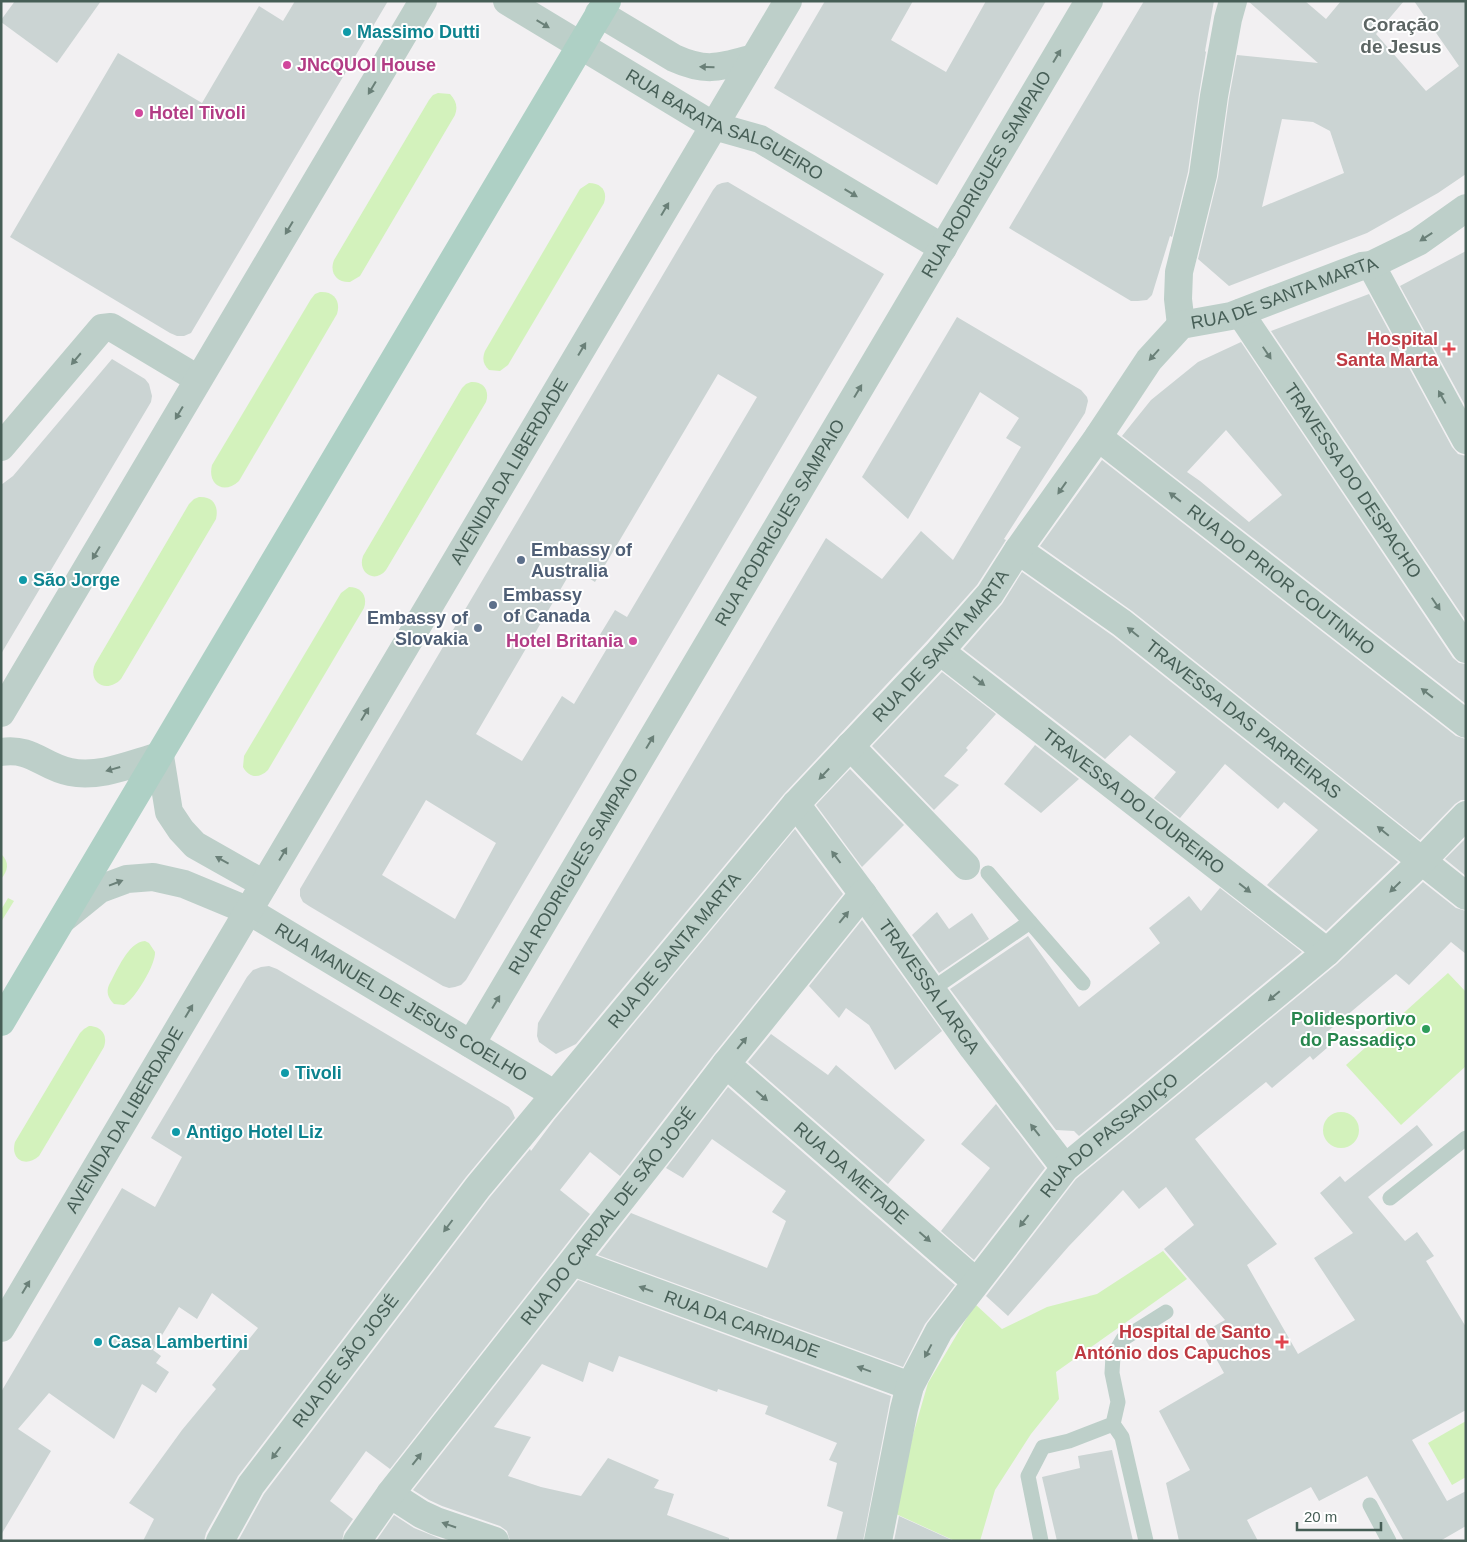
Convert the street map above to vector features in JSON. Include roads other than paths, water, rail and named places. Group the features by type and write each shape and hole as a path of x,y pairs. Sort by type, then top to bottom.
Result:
{"main road":[{"path":"1,1022 603,7"}],"street":[{"path":"1,713 423,1"},
{"name":"RUA BARATA SALGUEIRO","path":"507,1 714,126 760,139 943,248"},
{"name":"AVENIDA DA LIBERDADE","path":"1,1328 788,1"},
{"name":"RUA RODRIGUES SAMPAIO","path":"471,1044 1089,1"},
{"path":"1182,325 1178,299 1178,272 1203,174 1214,96 1228,18 1233,1"},
{"path":"603,7 674,58 687,64 701,68 716,68 754,58"},
{"name":"RUA DE SANTA MARTA","path":"478,1187 796,804 940,651 990,594 1018,550 1098,437 1149,360 1182,325 1231,316 1362,266 1371,265 1418,242 1466,208"},
{"path":"1371,265 1466,440"},
{"name":"TRAVESSA DO DESPACHO","path":"1240,312 1466,649"},
{"path":"1,447 102,328 111,327 198,379"},
{"name":"RUA DO PRIOR COUTINHO","path":"1098,437 1466,724"},
{"name":"TRAVESSA DAS PARREIRAS","path":"1018,550 1122,623 1466,896"},
{"name":"TRAVESSA DO LOUREIRO","path":"940,651 1327,952"},
{"path":"850,746 977,870"},
{"path":"1,752 18,751 32,754 67,772 84,774 100,772 160,756 169,812 181,830 195,845 264,884"},
{"name":"TRAVESSA LARGA","path":"796,804 973,1048 1065,1168"},
{"name":"RUA DO PASSADIÇO","path":"878,1541 910,1386 939,1332 1065,1168 1327,952 1421,862 1466,815"},
{"path":"62,920 100,890 127,879 154,876 184,884 249,911"},
{"name":"RUA DO CARDAL DE SÃO JOSÉ","path":"357,1541 390,1494 726,1064 863,894"},
{"name":"RUA MANUEL DE JESUS COELHO","path":"249,911 554,1094"},
{"name":"RUA DA METADE","path":"726,1064 976,1282"},
{"name":"RUA DE SÃO JOSÉ","path":"220,1541 251,1485 478,1187"},
{"name":"RUA DA CARIDADE","path":"573,1262 910,1386"},
{"path":"390,1494 436,1521 495,1541"}],"lane":[{"path":"977,870 1030,922 1083,983"},
{"path":"931,990 1030,922"},
{"path":"1390,1198 1466,1138"},
{"path":"1146,1541 1122,1437 1113,1424 1118,1402 1112,1373 1114,1356 1123,1339 1166,1312"},
{"path":"1041,1541 1028,1476 1043,1447 1069,1441 1113,1424"},
{"path":"1370,1505 1389,1541"}],"place":[{"name":"Massimo Dutti","path":"347,32"},
{"name":"JNcQUOI House","path":"287,65"},
{"name":"Hotel Tivoli","path":"139,113"},
{"name":"Hospital Santa Marta","path":"1449,349"},
{"name":"Embassy of Australia","path":"521,560"},
{"name":"São Jorge","path":"23,580"},
{"name":"Embassy of Canada","path":"493,605"},
{"name":"Embassy of Slovakia","path":"478,628"},
{"name":"Hotel Britania","path":"633,641"},
{"name":"Polidesportivo do Passadiço","path":"1426,1029"},
{"name":"Tivoli","path":"285,1073"},
{"name":"Antigo Hotel Liz","path":"176,1132"},
{"name":"Casa Lambertini","path":"98,1342"},
{"name":"Hospital de Santo António dos Capuchos","path":"1282,1342"}],"district":[{"name":"Coração de Jesus","path":"1401,35"}]}
